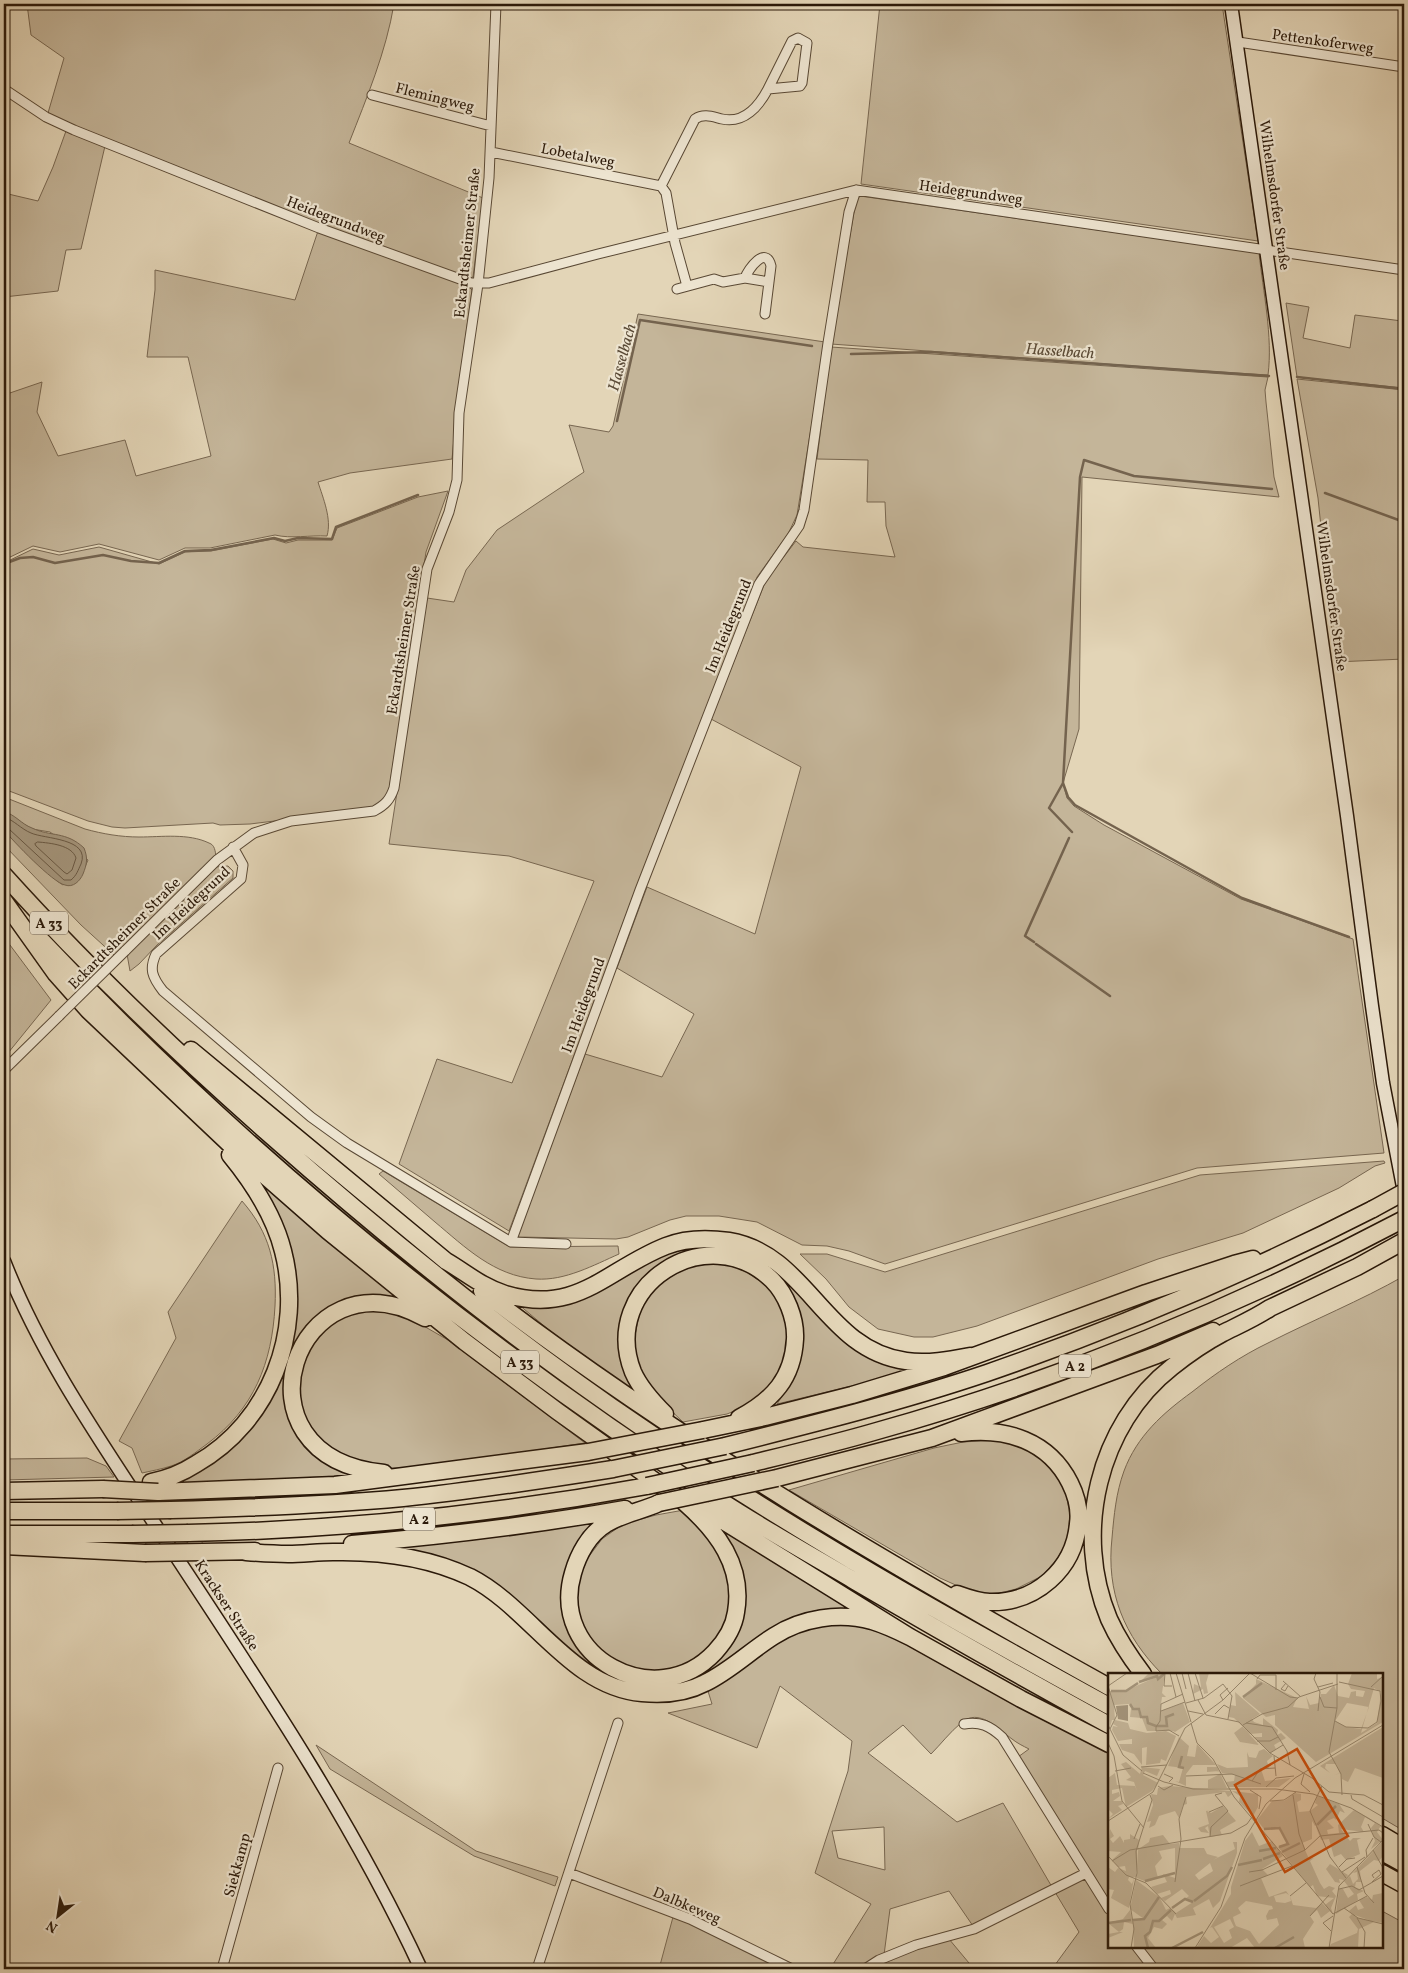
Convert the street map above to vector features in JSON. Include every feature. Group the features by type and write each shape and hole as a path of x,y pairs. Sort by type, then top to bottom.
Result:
{"highway":[{"name":"A 33","path":"4,875 181,1056 347,1203 445,1283 567,1376 647,1431 802,1531 983,1637 1108,1705"},
{"name":"A 33","path":"4,900 93,995 227,1122 335,1216 430,1294 524,1365 619,1432 746,1516 975,1651 1108,1723"},
{"path":"4,900 32,943 67,987 178,1098 328,1231 465,1342 645,1479 910,1637 1021,1700 1108,1744"},
{"path":"95,970 446,1261 489,1288 505,1294 536,1300 565,1297 598,1284 648,1254 682,1241 698,1239 735,1242 756,1249 772,1258 802,1285 841,1329 854,1340 872,1350 897,1359 920,1362 970,1356"},
{"path":"154,1487 210,1456 248,1421 274,1377 289,1315 288,1276 283,1250 273,1222 258,1192 239,1166 178,1098"},
{"name":"A 2","path":"4,1511 257,1508 401,1498 472,1490 613,1469 720,1450 870,1409 986,1373 1121,1324 1292,1250 1404,1192"},
{"name":"A 2","path":"4,1534 132,1534 291,1530 411,1520 508,1509 645,1479 753,1463 877,1432 1049,1375 1218,1309 1317,1263 1404,1219"},
{"path":"932,1438 1139,1362 1270,1308 1357,1267 1397,1245"},
{"path":"4,1491 335,1485 588,1452 720,1427 852,1395 944,1367 1146,1293 1234,1264 1292,1250"},
{"path":"720,1427 763,1404 774,1393 784,1380 791,1364 795,1334 787,1303 779,1288 768,1277 754,1266 736,1258 716,1255 698,1256 670,1266 657,1275 646,1286 632,1311 627,1340 632,1370 639,1384 651,1400 670,1419 958,1603 1108,1686"},
{"path":"446,1261 454,1270 507,1310 614,1387 720,1450"},
{"path":"414,1476 362,1471 344,1465 317,1447 306,1437 294,1408 291,1393 294,1367 298,1353 313,1331 324,1320 343,1310 365,1303 381,1303 415,1312 465,1342"},
{"path":"1142,1673 1116,1633 1109,1618 1098,1583 1093,1523 1096,1494 1102,1471 1121,1428 1134,1407 1149,1389 1172,1367 1188,1356 1221,1334 1257,1317 1270,1308"},
{"path":"246,1552 409,1539 553,1521 659,1503 777,1478 932,1438 974,1431 1010,1434 1043,1449 1065,1472 1073,1489 1077,1504 1079,1523 1075,1542 1060,1570 1037,1590 1024,1596 1010,1600 990,1602 973,1600 928,1583"},
{"path":"645,1479 684,1502 703,1518 716,1534 734,1566 738,1600 731,1630 710,1658 685,1673 669,1678 650,1679 631,1676 615,1670 600,1660 588,1648 580,1635 573,1620 569,1602 571,1578 576,1562 593,1536 605,1524 628,1514 643,1511 659,1503"},
{"path":"4,1546 145,1553 372,1553 416,1560 451,1569 487,1587 505,1600 575,1666 618,1688 641,1694 665,1694 687,1690 704,1684 723,1673 774,1636 796,1625 821,1618 844,1617 871,1621 910,1637"},
{"path":"1383,1836 1404,1848"},
{"path":"1383,1853 1404,1864"},
{"path":"1383,1874 1404,1886"}],"street":[{"name":"Eckardtsheimer Straße","path":"4,1070 217,860 233,847 254,833 270,827 291,822 374,811 384,806 391,798 427,569 449,512 457,480 459,413 478,284 490,152 496,4"},
{"name":"Wilhelmsdorfer Straße","path":"1232,4 1383,1083 1404,1192"},
{"path":"687,286 666,193 661,186 696,119 704,116 725,120 740,117 754,110 768,89 792,41 798,38 806,44 802,83 800,86 768,89"},
{"name":"Pettenkoferweg","path":"1238,42 1404,67"},
{"name":"Heidegrundweg","path":"4,89 46,117 74,130 319,228 464,281 478,284 489,283 674,234 856,190 1404,270"},
{"name":"Flemingweg","path":"372,95 491,126"},
{"name":"Lobetalweg","path":"490,152 661,186"},
{"name":"Im Heidegrund","path":"233,847 243,865 241,879 156,954 151,972 155,981 169,997 329,1131 511,1242 640,890 759,584 799,526 804,510 849,212 856,190"},
{"path":"745,278 756,260 766,258 770,261 765,314"},
{"path":"677,289 711,279 728,282 745,278 769,282"},
{"path":"511,1242 566,1244"},
{"name":"Krackser Straße","path":"4,1261 15,1290 40,1341 75,1401 294,1737 355,1841 421,1969"},
{"path":"964,1724 978,1722 1002,1737 1108,1907"},
{"path":"537,1969 618,1723"},
{"name":"Siekkamp","path":"222,1969 278,1768"},
{"path":"865,1969 879,1960 916,1945 974,1929 1086,1872"},
{"name":"Dalbkeweg","path":"568,1873 690,1919 792,1969"},
{"path":"1138,1948 1154,1969"}],"shaded area":[{"path":"27,4 394,4 381,57 349,143 483,198 473,277 470,278 320,224 76,127 48,113 64,58 31,35"},
{"path":"880,4 1222,4 1258,241 861,184"},
{"path":"66,131 105,146 81,249 66,250 58,291 4,297 4,193 38,201"},
{"path":"860,196 1259,253 1267,314 1268,375 831,344 856,201"},
{"path":"318,231 469,287 472,290 460,377 452,459 350,473 318,482 328,516 327,536 287,537 275,535 210,548 185,548 159,560 99,544 60,552 33,546 4,560 4,395 42,382 37,412 58,456 125,440 136,476 211,456 188,357 147,357 155,290 155,270 295,300"},
{"path":"1286,303 1309,307 1303,338 1350,348 1355,315 1402,321 1401,327 1404,328 1404,388 1297,377"},
{"path":"638,314 825,342 797,515 788,534 757,577 636,888 509,1231 399,1164 437,1059 512,1083 594,881 509,856 389,844 427,598 454,602 466,570 497,530 584,472 569,425 609,432 613,426"},
{"path":"831,347 1268,377 1265,390 1266,402 1274,477 1279,497 1082,477 1079,729 1063,783 1067,798 1074,806 1104,825 1241,899 1353,939 1384,1153 1197,1168 885,1264 849,1251 827,1246 802,1245 757,1222 719,1216 686,1216 670,1220 628,1237 616,1239 517,1236 585,1054 662,1077 694,1014 617,968 647,887 755,934 801,767 711,719 766,580 796,541 803,547 895,557 886,526 885,502 867,502 868,460 817,459"},
{"path":"1297,379 1404,390 1404,659 1335,662 1318,498"},
{"path":"448,491 426,552 389,790 386,798 372,809 250,824 220,825 213,823 125,828 88,821 4,789 4,563 33,549 59,555 99,547 159,564 185,552 211,551 273,539 286,543 298,540 332,540 337,528 418,497"},
{"path":"4,797 85,829 98,832 139,837 175,836 201,840 212,845 216,856 114,955 81,925 4,845 4,830 63,885 85,867 88,860 50,832 32,829 4,812"},
{"path":"228,866 233,871 233,878 130,971 127,954 215,867"},
{"path":"4,937 51,1000 4,1058"},
{"path":"1384,1161 1385,1163 1375,1166 1339,1188 1243,1233 1158,1259 977,1326 933,1337 914,1337 878,1329 849,1307 826,1279 800,1254 827,1254 885,1272 1200,1175"},
{"path":"383,1171 510,1247 618,1246 619,1254 568,1275 547,1279 521,1277 493,1266 469,1250 379,1174"},
{"path":"261,1183 405,1302 369,1297 351,1299 334,1306 322,1313 303,1334 295,1346 290,1360 284,1388 286,1408 293,1427 305,1444 319,1458 355,1475 167,1485 228,1451 293,1323"},
{"path":"242,1201 252,1213 265,1237 270,1250 275,1277 273,1327 265,1365 248,1400 237,1416 223,1430 181,1462 142,1473 132,1448 119,1441 176,1338 168,1312"},
{"path":"715,1244 761,1258 809,1301 911,1367 914,1371 777,1404 789,1385 796,1368 803,1336 796,1305 726,1249 708,1248 683,1253 667,1259 646,1276 634,1290 625,1307 633,1392 549,1330 518,1304 626,1274 677,1248"},
{"path":"699,1261 738,1266 773,1290 788,1321 787,1352 780,1371 767,1389 752,1404 727,1414 683,1422 647,1384 637,1363 633,1345 641,1306 664,1276"},
{"path":"1404,1276 1404,1831 1383,1819 1383,1673 1161,1673 1137,1644 1128,1629 1120,1612 1112,1577 1113,1529 1119,1488 1129,1458 1152,1426 1181,1400 1248,1353 1371,1294"},
{"path":"378,1309 415,1321 448,1340 585,1443 416,1468 390,1468 343,1458 311,1431 296,1392 310,1344 327,1326 350,1314"},
{"path":"996,1440 1020,1445 1039,1458 1055,1473 1066,1493 1070,1515 1067,1542 1057,1559 1042,1576 1016,1589 992,1595 969,1591 940,1578 789,1490 934,1448 963,1442"},
{"path":"87,1458 106,1466 114,1477 4,1480 4,1459"},
{"path":"684,1510 710,1535 729,1577 731,1599 727,1618 715,1641 703,1655 684,1666 661,1673 624,1667 590,1641 573,1604 581,1567 602,1539 623,1524"},
{"path":"599,1522 568,1565 581,1646 613,1678 586,1663 554,1638 523,1606 396,1548"},
{"path":"715,1524 852,1609 824,1610 796,1616 780,1623 717,1670 684,1686 664,1688 653,1684 702,1671 743,1608"},
{"path":"835,1622 874,1627 909,1644 1030,1712 1108,1750 1108,1898 1018,1757 1029,1749 1016,1742 988,1721 975,1717 961,1723 931,1754 903,1725 868,1753 957,1822 1003,1803 1052,1887 973,1926 949,1891 890,1909 884,1955 872,1960 859,1969 830,1969 871,1904 815,1873 848,1771 852,1741 780,1686 757,1748 668,1713 712,1704 707,1688 783,1637 811,1626","holes":["884,1827 885,1870 838,1858 832,1831"]},
{"path":"316,1745 476,1851 558,1877 555,1886 474,1856 330,1769"},
{"path":"1084,1877 1108,1914 1108,1948 1133,1948 1149,1969 1052,1969 1079,1932 1055,1892"},
{"path":"1383,1912 1404,1923 1404,1969 1159,1969 1143,1948 1383,1948"},
{"path":"673,1917 694,1924 788,1969 659,1969"},
{"path":"949,1939 974,1969 871,1969 917,1948"}],"water":[{"path":"4,812 39,831 71,839 84,848 86,864 83,874 78,881 71,886 59,883 33,861 4,830"}],"waterway":[{"name":"Hasselbach","path":"617,421 640,320 812,346"},
{"name":"Hasselbach","path":"851,354 931,352 1269,376"},
{"name":"Hasselbach","path":"1297,377 1404,389"},
{"path":"1272,489 1134,476 1084,460 1080,477 1063,783 1068,797 1075,805 1242,898 1349,937"},
{"path":"1325,493 1404,522"},
{"path":"4,564 20,558 33,557 55,563 103,555 131,561 159,563 185,551 211,550 274,538 285,541 298,538 332,539 336,527 418,495"},
{"path":"1063,783 1049,808 1072,832"},
{"path":"1034,942 1025,936 1069,838"},
{"path":"1036,944 1110,996"}]}
